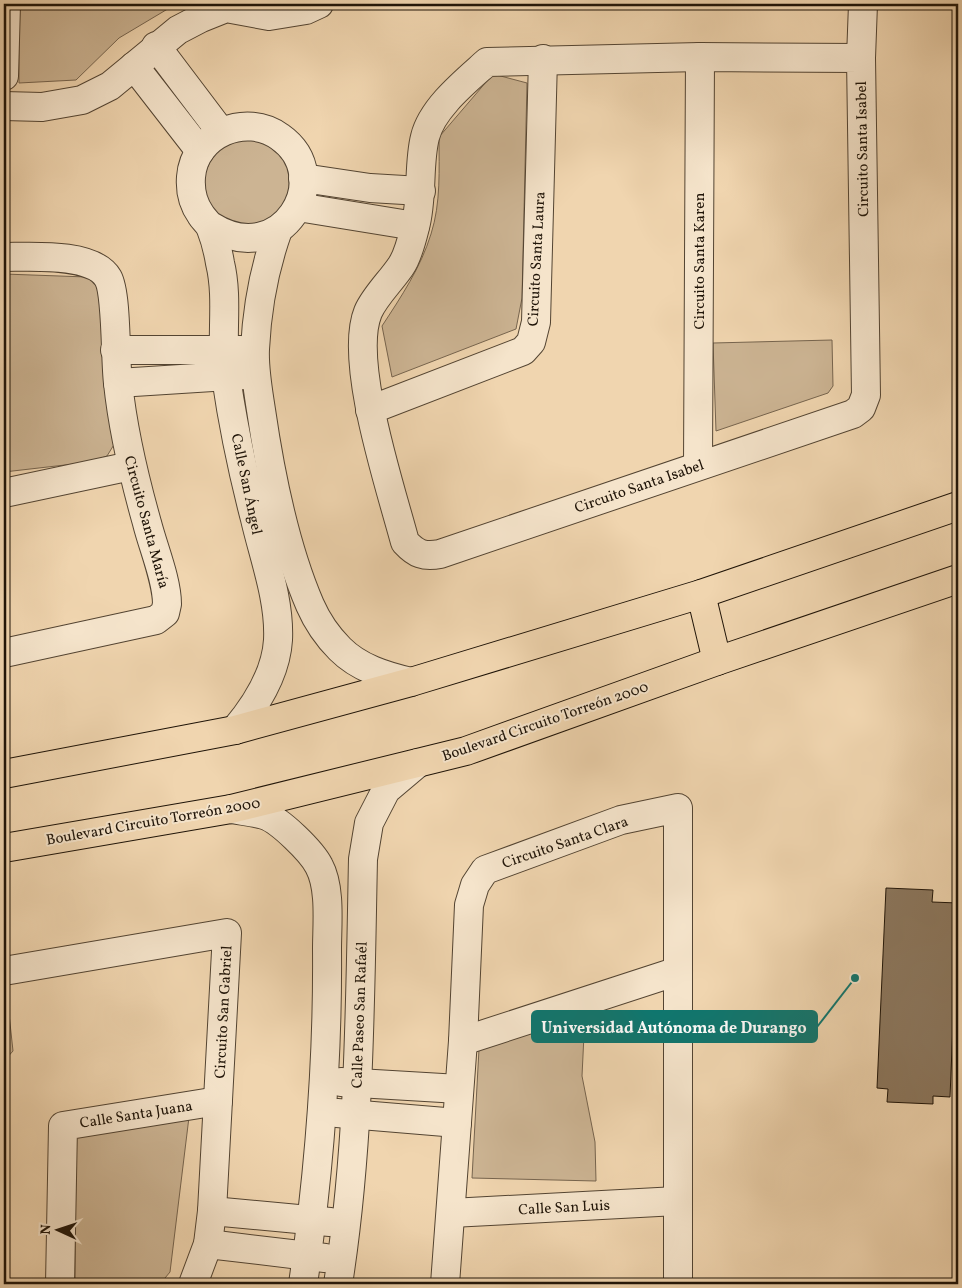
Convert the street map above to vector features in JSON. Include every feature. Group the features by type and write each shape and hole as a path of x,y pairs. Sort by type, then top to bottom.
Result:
{"main road":[{"path":"4,774 235,730 411,682 701,594 958,506"},
{"name":"Boulevard Circuito Torreón 2000","path":"4,848 231,809 466,751 717,661 958,579"},
{"path":"701,594 717,661"}],"street":[{"path":"4,76 6,4"},
{"path":"4,106 42,107 82,100 110,86 156,46 185,26 226,6 269,16 306,10 320,4"},
{"name":"Circuito Santa Isabel","path":"861,58 700,57 544,59 487,62 458,88 430,122 424,137 421,192 416,226 402,264 368,311 363,333 362,356 370,410 405,542 414,552 422,555 440,554 853,414 861,408 866,395 861,58 863,4"},
{"path":"156,46 221,132"},
{"name":"Circuito Santa Karen","path":"698,465 700,57"},
{"name":"Circuito Santa Laura","path":"370,410 523,351 531,342 536,322 544,59"},
{"path":"134,66 200,151"},
{"path":"252,126 267,130 281,137 292,149 300,163 303,178 302,193 298,207 289,220 278,230 250,239 223,234 210,226 194,204 191,190 194,163 200,151 221,132 236,127 252,126"},
{"path":"303,178 370,188 421,192"},
{"path":"298,207 416,226"},
{"name":"Calle San Ángel","path":"210,226 221,265 224,363 249,497 278,612 278,642 273,666 252,709 235,730"},
{"name":"Calle San Ángel","path":"278,230 267,260 261,290 256,362 264,431 278,501 300,577 310,606 322,628 340,649 360,664 386,676 411,682"},
{"name":"Circuito Santa María","path":"4,257 52,257 97,266 108,278 112,295 118,383 131,466 168,597 165,613 156,620 4,653"},
{"path":"115,350 224,363 256,362"},
{"path":"118,383 224,363"},
{"path":"4,493 131,466"},
{"name":"Calle Paseo San Rafaél","path":"340,1272 359,1083 363,859 369,823 386,790 418,764"},
{"name":"Circuito Santa Clara","path":"445,1284 463,1041 469,905 475,885 485,870 621,820 678,808 678,1284"},
{"path":"231,809 266,816 296,838 320,866 326,895 328,1007 325,1081 312,1220 303,1284"},
{"name":"Circuito San Gabriel","path":"4,971 227,933 212,1211 208,1244 193,1284"},
{"path":"463,1041 678,972"},
{"path":"325,1081 459,1089"},
{"name":"Calle Santa Juana","path":"60,1284 63,1126 218,1101"},
{"path":"323,1112 457,1123"},
{"name":"Calle San Luis","path":"450,1213 678,1201"},
{"path":"212,1211 346,1223"},
{"path":"208,1244 307,1256 340,1272"}],"shaded area":[{"path":"19,4 176,4 119,38 76,80 19,83"},
{"path":"493,74 527,83 522,298 516,329 392,377 382,326 416,270 431,234 438,198 439,137"},
{"path":"265,139 290,163 288,208 258,228 224,221 208,203 203,179 212,156 230,141"},
{"path":"4,274 87,277 97,284 104,293 115,443 107,456 91,462 4,472"},
{"path":"832,340 833,386 828,393 716,431 713,343"},
{"path":"6,986 13,1051 4,1061 4,987"},
{"path":"585,1014 582,1076 595,1142 596,1181 472,1178 479,1049"},
{"path":"189,1117 170,1272 160,1284 75,1284 76,1135"}],"building":[{"path":"886,888 933,890 932,902 958,903 950,1097 933,1096 933,1104 887,1102 888,1089 877,1088"}],"place":[{"name":"Universidad Autónoma de Durango","path":"855,978"}]}
